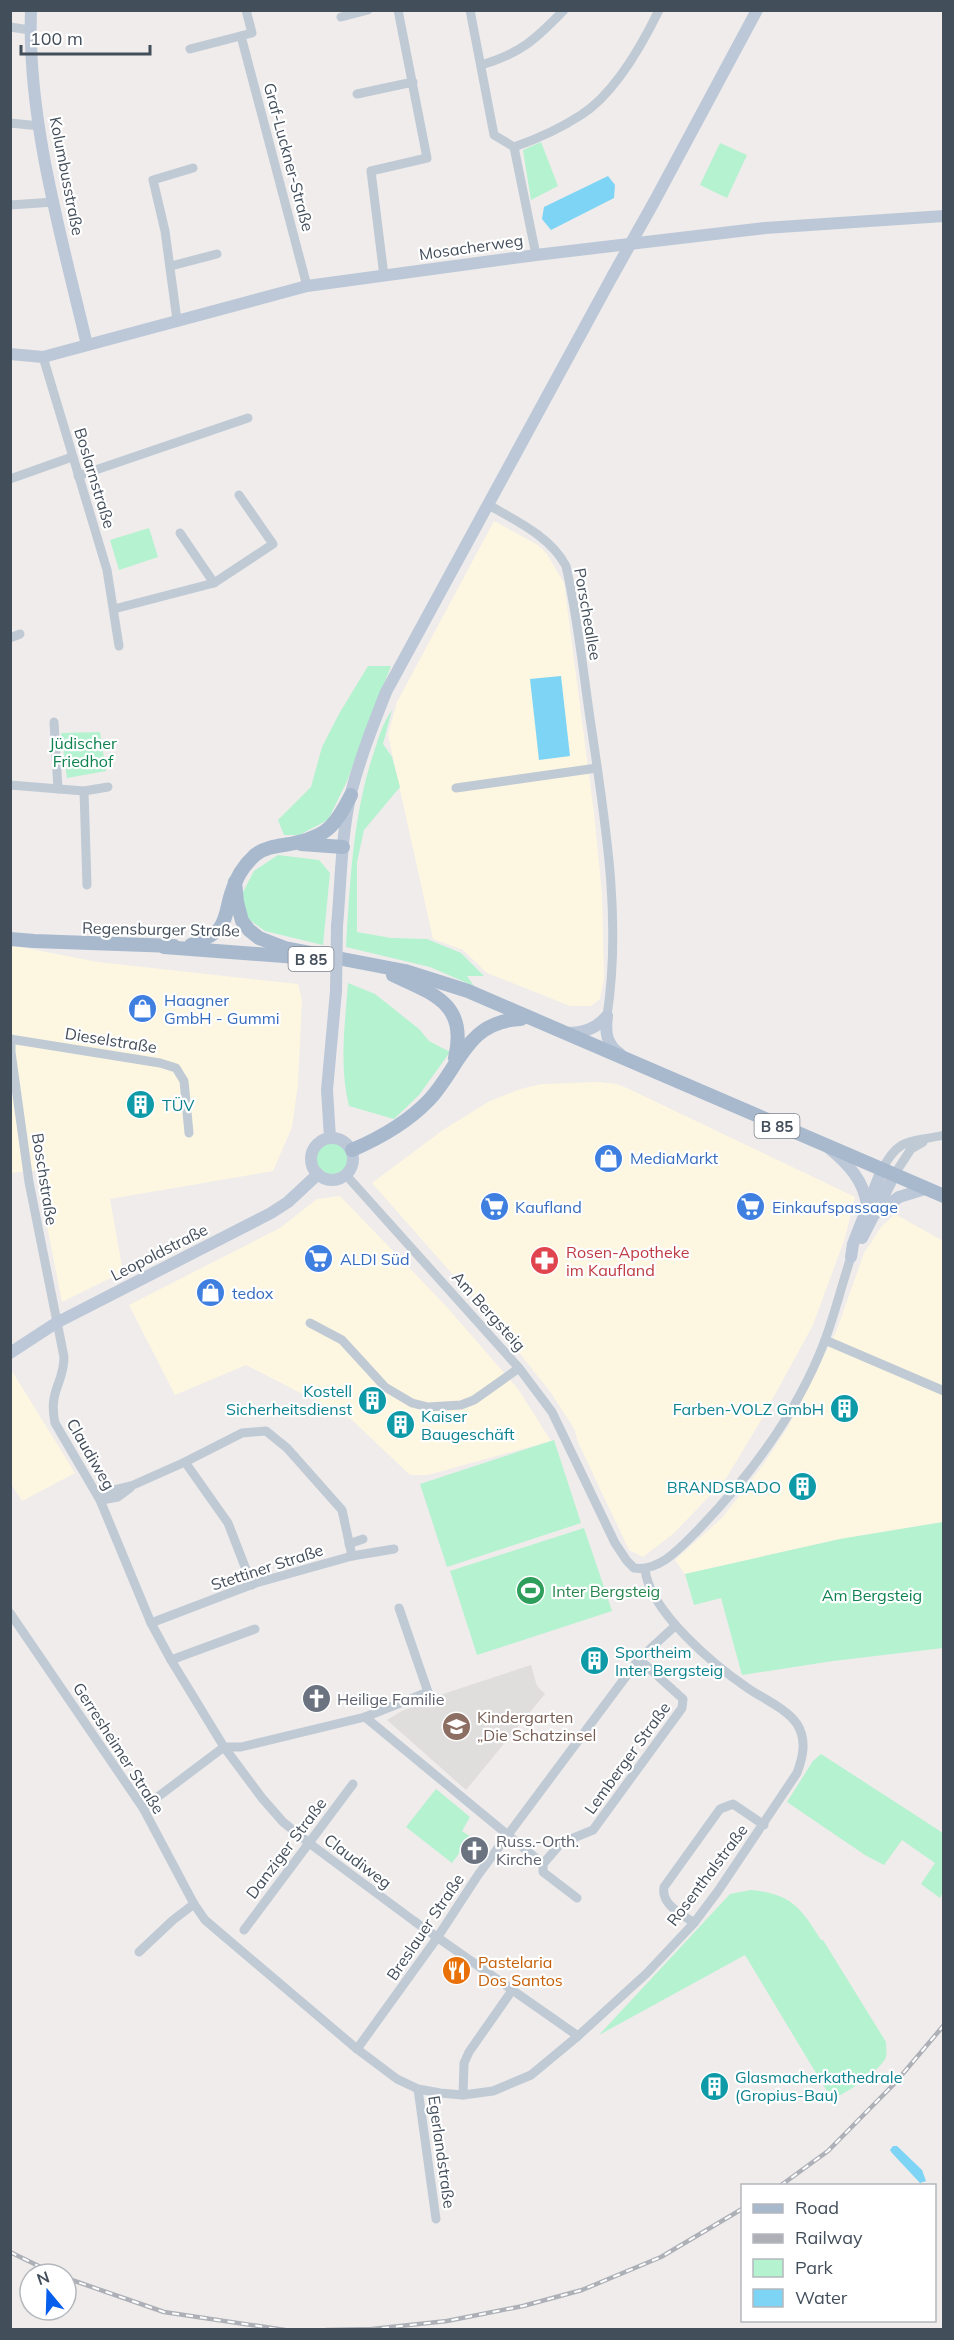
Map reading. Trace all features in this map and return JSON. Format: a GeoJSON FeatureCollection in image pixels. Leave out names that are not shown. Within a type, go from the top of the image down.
{"type":"FeatureCollection","features":[{"type":"Feature","properties":{"kind":"main road"},"geometry":{"type":"LineString","coordinates":[[190,945],[211,935],[219,928],[225,918],[235,882],[256,854],[321,834],[331,828],[351,795]]}},
{"type":"Feature","properties":{"kind":"main road"},"geometry":{"type":"LineString","coordinates":[[291,844],[343,847]]}},
{"type":"Feature","properties":{"kind":"main road"},"geometry":{"type":"LineString","coordinates":[[235,882],[239,912],[249,930],[271,944],[310,953]]}},
{"type":"Feature","properties":{"kind":"main road","name":"Regensburger Straße"},"geometry":{"type":"LineString","coordinates":[[10,939],[164,947],[190,945],[310,953]]}},
{"type":"Feature","properties":{"kind":"main road","name":"B 85"},"geometry":{"type":"LineString","coordinates":[[164,947],[294,957],[350,965],[391,974],[465,996],[560,1032],[944,1196]]}},
{"type":"Feature","properties":{"kind":"main road","name":"B 85"},"geometry":{"type":"LineString","coordinates":[[310,953],[405,971],[468,991],[542,1022],[560,1032]]}},
{"type":"Feature","properties":{"kind":"main road"},"geometry":{"type":"LineString","coordinates":[[391,974],[429,992],[446,1004],[456,1020],[459,1034],[454,1066]]}},
{"type":"Feature","properties":{"kind":"main road"},"geometry":{"type":"LineString","coordinates":[[352,1150],[384,1136],[412,1115],[442,1084],[464,1048],[480,1032],[504,1021],[521,1019]]}},
{"type":"Feature","properties":{"kind":"street","name":"Kolumbusstraße"},"geometry":{"type":"LineString","coordinates":[[31,10],[30,30],[40,126],[54,202],[87,345]]}},
{"type":"Feature","properties":{"kind":"street"},"geometry":{"type":"LineString","coordinates":[[190,49],[252,33],[246,10]]}},
{"type":"Feature","properties":{"kind":"street"},"geometry":{"type":"LineString","coordinates":[[341,17],[368,10]]}},
{"type":"Feature","properties":{"kind":"street"},"geometry":{"type":"LineString","coordinates":[[384,276],[371,171],[427,158],[398,10]]}},
{"type":"Feature","properties":{"kind":"street"},"geometry":{"type":"LineString","coordinates":[[470,10],[495,135],[514,147],[536,255]]}},
{"type":"Feature","properties":{"kind":"street"},"geometry":{"type":"LineString","coordinates":[[481,65],[505,59],[534,41],[564,10]]}},
{"type":"Feature","properties":{"kind":"street"},"geometry":{"type":"LineString","coordinates":[[514,147],[536,139],[583,114],[618,80],[650,29],[659,10]]}},
{"type":"Feature","properties":{"kind":"street"},"geometry":{"type":"LineString","coordinates":[[330,1138],[327,1090],[336,990],[337,926],[343,847],[351,795],[368,738],[386,692],[757,10]]}},
{"type":"Feature","properties":{"kind":"street"},"geometry":{"type":"LineString","coordinates":[[10,27],[30,30]]}},
{"type":"Feature","properties":{"kind":"street","name":"Graf-Luckner-Straße"},"geometry":{"type":"LineString","coordinates":[[241,36],[307,286]]}},
{"type":"Feature","properties":{"kind":"street"},"geometry":{"type":"LineString","coordinates":[[357,94],[413,82]]}},
{"type":"Feature","properties":{"kind":"street"},"geometry":{"type":"LineString","coordinates":[[10,123],[40,126]]}},
{"type":"Feature","properties":{"kind":"street"},"geometry":{"type":"LineString","coordinates":[[177,320],[171,266],[153,180],[193,168]]}},
{"type":"Feature","properties":{"kind":"street"},"geometry":{"type":"LineString","coordinates":[[10,205],[54,202]]}},
{"type":"Feature","properties":{"kind":"street","name":"Mosacherweg"},"geometry":{"type":"LineString","coordinates":[[10,354],[43,357],[307,286],[536,255],[765,228],[944,216]]}},
{"type":"Feature","properties":{"kind":"street"},"geometry":{"type":"LineString","coordinates":[[171,266],[217,254]]}},
{"type":"Feature","properties":{"kind":"street","name":"Boslarnstraße"},"geometry":{"type":"LineString","coordinates":[[43,357],[107,570],[119,646]]}},
{"type":"Feature","properties":{"kind":"street"},"geometry":{"type":"LineString","coordinates":[[78,476],[248,418]]}},
{"type":"Feature","properties":{"kind":"street"},"geometry":{"type":"LineString","coordinates":[[10,478],[72,457]]}},
{"type":"Feature","properties":{"kind":"street"},"geometry":{"type":"LineString","coordinates":[[114,609],[214,583],[273,544],[239,495]]}},
{"type":"Feature","properties":{"kind":"street","name":"Porscheallee"},"geometry":{"type":"LineString","coordinates":[[487,504],[547,541],[558,551],[566,566],[606,832],[613,968],[607,1016]]}},
{"type":"Feature","properties":{"kind":"street"},"geometry":{"type":"LineString","coordinates":[[180,533],[214,583]]}},
{"type":"Feature","properties":{"kind":"street"},"geometry":{"type":"LineString","coordinates":[[10,638],[20,634]]}},
{"type":"Feature","properties":{"kind":"street"},"geometry":{"type":"LineString","coordinates":[[54,722],[58,789]]}},
{"type":"Feature","properties":{"kind":"street"},"geometry":{"type":"LineString","coordinates":[[456,788],[597,768]]}},
{"type":"Feature","properties":{"kind":"street"},"geometry":{"type":"LineString","coordinates":[[10,785],[84,791],[108,787]]}},
{"type":"Feature","properties":{"kind":"street"},"geometry":{"type":"LineString","coordinates":[[84,791],[87,885]]}},
{"type":"Feature","properties":{"kind":"street"},"geometry":{"type":"LineString","coordinates":[[560,1032],[585,1031],[601,1023],[607,1016]]}},
{"type":"Feature","properties":{"kind":"street"},"geometry":{"type":"LineString","coordinates":[[607,1016],[606,1027],[609,1043],[613,1049],[633,1063]]}},
{"type":"Feature","properties":{"kind":"street","name":"Dieselstraße"},"geometry":{"type":"LineString","coordinates":[[11,1039],[159,1063],[176,1068],[184,1082],[189,1133]]}},
{"type":"Feature","properties":{"kind":"street","name":"Boschstraße"},"geometry":{"type":"LineString","coordinates":[[11,1039],[29,1182],[50,1293],[56,1313],[56,1323]]}},
{"type":"Feature","properties":{"kind":"street"},"geometry":{"type":"LineString","coordinates":[[850,1257],[873,1217],[888,1173],[892,1153],[899,1146],[944,1135]]}},
{"type":"Feature","properties":{"kind":"street"},"geometry":{"type":"LineString","coordinates":[[330,1138],[345,1142],[352,1150],[353,1160],[346,1175],[328,1179],[318,1174],[312,1167],[312,1153],[319,1142],[330,1138]]}},
{"type":"Feature","properties":{"kind":"street"},"geometry":{"type":"LineString","coordinates":[[829,1148],[855,1173],[865,1193],[867,1204]]}},
{"type":"Feature","properties":{"kind":"street"},"geometry":{"type":"LineString","coordinates":[[645,1569],[658,1564],[691,1537],[728,1498],[783,1425],[825,1340],[867,1204],[888,1173]]}},
{"type":"Feature","properties":{"kind":"street","name":"Leopoldstraße"},"geometry":{"type":"LineString","coordinates":[[10,1353],[56,1323],[271,1213],[288,1202],[318,1174]]}},
{"type":"Feature","properties":{"kind":"street","name":"Am Bergsteig"},"geometry":{"type":"LineString","coordinates":[[346,1175],[519,1368],[552,1412],[615,1543],[634,1568],[645,1569]]}},
{"type":"Feature","properties":{"kind":"street"},"geometry":{"type":"LineString","coordinates":[[873,1217],[899,1197],[925,1189]]}},
{"type":"Feature","properties":{"kind":"street","name":"Claudiweg"},"geometry":{"type":"LineString","coordinates":[[56,1323],[64,1366],[52,1398],[55,1423],[100,1500],[152,1623],[171,1660],[224,1747],[283,1822],[437,1938],[578,2036]]}},
{"type":"Feature","properties":{"kind":"street"},"geometry":{"type":"LineString","coordinates":[[310,1323],[342,1340],[385,1387],[406,1400],[428,1407],[461,1405],[474,1400],[519,1368]]}},
{"type":"Feature","properties":{"kind":"street"},"geometry":{"type":"LineString","coordinates":[[825,1340],[944,1391]]}},
{"type":"Feature","properties":{"kind":"street"},"geometry":{"type":"LineString","coordinates":[[100,1500],[118,1497],[131,1486],[242,1433],[266,1431],[287,1448],[342,1510],[352,1556]]}},
{"type":"Feature","properties":{"kind":"street"},"geometry":{"type":"LineString","coordinates":[[185,1462],[228,1523],[252,1585]]}},
{"type":"Feature","properties":{"kind":"street"},"geometry":{"type":"LineString","coordinates":[[349,1544],[363,1539]]}},
{"type":"Feature","properties":{"kind":"street","name":"Stettiner Straße"},"geometry":{"type":"LineString","coordinates":[[152,1623],[252,1585],[352,1556],[394,1549]]}},
{"type":"Feature","properties":{"kind":"street","name":"Rosenthalstraße"},"geometry":{"type":"LineString","coordinates":[[397,2079],[418,2089],[463,2095],[494,2091],[531,2075],[647,1973],[693,1923],[731,1874],[797,1773],[804,1756],[802,1735],[797,1724],[784,1712],[746,1687],[675,1626],[649,1590],[645,1569]]}},
{"type":"Feature","properties":{"kind":"street"},"geometry":{"type":"LineString","coordinates":[[143,1808],[224,1747],[241,1747],[365,1717],[428,1692],[399,1608]]}},
{"type":"Feature","properties":{"kind":"street","name":"Gerresheimer Straße"},"geometry":{"type":"LineString","coordinates":[[10,1613],[143,1808],[194,1904],[206,1920],[357,2049],[397,2079]]}},
{"type":"Feature","properties":{"kind":"street","name":"Breslauer Straße"},"geometry":{"type":"LineString","coordinates":[[357,2049],[507,1836],[639,1659],[675,1626]]}},
{"type":"Feature","properties":{"kind":"street"},"geometry":{"type":"LineString","coordinates":[[171,1660],[255,1629]]}},
{"type":"Feature","properties":{"kind":"street","name":"Lemberger Straße"},"geometry":{"type":"LineString","coordinates":[[543,1864],[561,1843],[593,1830],[682,1708],[682,1699],[639,1659]]}},
{"type":"Feature","properties":{"kind":"street"},"geometry":{"type":"LineString","coordinates":[[365,1717],[543,1864],[543,1872],[577,1898]]}},
{"type":"Feature","properties":{"kind":"street","name":"Danziger Straße"},"geometry":{"type":"LineString","coordinates":[[243,1930],[353,1784]]}},
{"type":"Feature","properties":{"kind":"street"},"geometry":{"type":"LineString","coordinates":[[693,1923],[665,1901],[664,1887],[720,1809],[733,1804],[764,1825]]}},
{"type":"Feature","properties":{"kind":"street"},"geometry":{"type":"LineString","coordinates":[[139,1952],[194,1904]]}},
{"type":"Feature","properties":{"kind":"street"},"geometry":{"type":"LineString","coordinates":[[463,2095],[464,2063],[513,1989]]}},
{"type":"Feature","properties":{"kind":"street","name":"Egerlandstraße"},"geometry":{"type":"LineString","coordinates":[[418,2089],[436,2220]]}},
{"type":"Feature","properties":{"kind":"shaded area"},"geometry":{"type":"Polygon","coordinates":[[[494,521],[538,545],[547,554],[564,583],[594,813],[602,894],[604,979],[600,999],[591,1006],[570,1006],[487,973],[463,950],[433,939],[388,735],[397,702],[494,521]]]}},
{"type":"Feature","properties":{"kind":"shaded area"},"geometry":{"type":"Polygon","coordinates":[[[10,945],[98,962],[298,984],[302,1000],[298,1084],[292,1127],[273,1171],[110,1199],[123,1272],[62,1302],[36,1170],[11,1173],[10,945]]]}},
{"type":"Feature","properties":{"kind":"shaded area"},"geometry":{"type":"Polygon","coordinates":[[[600,1082],[617,1084],[629,1089],[855,1197],[845,1238],[813,1325],[760,1422],[725,1480],[673,1534],[643,1557],[629,1550],[577,1440],[575,1430],[551,1393],[499,1327],[372,1183],[443,1130],[488,1102],[520,1089],[542,1084],[600,1082]]]}},
{"type":"Feature","properties":{"kind":"shaded area"},"geometry":{"type":"Polygon","coordinates":[[[340,1196],[445,1305],[518,1389],[551,1441],[428,1475],[410,1475],[351,1419],[246,1365],[175,1395],[129,1305],[280,1228],[317,1199],[340,1196]]]}},
{"type":"Feature","properties":{"kind":"shaded area"},"geometry":{"type":"Polygon","coordinates":[[[895,1214],[943,1241],[943,1522],[840,1539],[685,1574],[675,1560],[722,1518],[763,1465],[788,1427],[836,1332],[864,1253],[881,1227],[895,1214]]]}},
{"type":"Feature","properties":{"kind":"shaded area"},"geometry":{"type":"Polygon","coordinates":[[[12,1371],[75,1473],[22,1501],[11,1484],[12,1371]]]}},
{"type":"Feature","properties":{"kind":"shaded area","name":"Kindergarten „Die Schatzinsel"},"geometry":{"type":"Polygon","coordinates":[[[531,1665],[537,1686],[545,1694],[466,1790],[387,1720],[440,1695],[531,1665]]]}},
{"type":"Feature","properties":{"kind":"green space"},"geometry":{"type":"Polygon","coordinates":[[[541,142],[558,186],[531,200],[523,150],[541,142]]]}},
{"type":"Feature","properties":{"kind":"green space"},"geometry":{"type":"Polygon","coordinates":[[[720,143],[747,155],[727,198],[700,185],[720,143]]]}},
{"type":"Feature","properties":{"kind":"green space"},"geometry":{"type":"Polygon","coordinates":[[[149,528],[158,557],[119,570],[110,540],[149,528]]]}},
{"type":"Feature","properties":{"kind":"green space"},"geometry":{"type":"Polygon","coordinates":[[[368,666],[391,666],[347,781],[328,820],[299,835],[284,835],[278,820],[311,787],[322,747],[368,666]]]}},
{"type":"Feature","properties":{"kind":"green space"},"geometry":{"type":"Polygon","coordinates":[[[392,710],[383,744],[392,757],[400,787],[364,830],[357,862],[357,932],[391,938],[427,939],[461,953],[484,976],[467,976],[474,986],[430,967],[346,947],[349,897],[361,799],[378,741],[392,710]]]}},
{"type":"Feature","properties":{"kind":"green space","name":"Jüdischer Friedhof"},"geometry":{"type":"Polygon","coordinates":[[[100,732],[106,771],[67,778],[61,733],[100,732]]]}},
{"type":"Feature","properties":{"kind":"green space"},"geometry":{"type":"Polygon","coordinates":[[[278,855],[319,860],[330,873],[323,945],[265,931],[247,918],[242,894],[254,871],[278,855]]]}},
{"type":"Feature","properties":{"kind":"green space"},"geometry":{"type":"Polygon","coordinates":[[[348,983],[375,994],[419,1029],[429,1041],[450,1052],[419,1095],[394,1119],[349,1106],[343,1060],[348,983]]]}},
{"type":"Feature","properties":{"kind":"green space"},"geometry":{"type":"Polygon","coordinates":[[[332,1142],[343,1147],[348,1158],[343,1169],[332,1174],[321,1169],[316,1158],[321,1147],[332,1142]]]}},
{"type":"Feature","properties":{"kind":"green space"},"geometry":{"type":"Polygon","coordinates":[[[554,1440],[581,1523],[447,1567],[420,1484],[554,1440]]]}},
{"type":"Feature","properties":{"kind":"green space","name":"Am Bergsteig"},"geometry":{"type":"Polygon","coordinates":[[[943,1522],[943,1648],[742,1675],[721,1598],[694,1605],[685,1574],[840,1539],[943,1522]]]}},
{"type":"Feature","properties":{"kind":"green space","name":"Inter Bergsteig"},"geometry":{"type":"Polygon","coordinates":[[[584,1528],[612,1611],[477,1655],[450,1571],[584,1528]]]}},
{"type":"Feature","properties":{"kind":"green space"},"geometry":{"type":"Polygon","coordinates":[[[821,1754],[943,1833],[943,1892],[940,1898],[921,1884],[935,1863],[902,1840],[884,1865],[865,1855],[787,1802],[813,1761],[821,1754]]]}},
{"type":"Feature","properties":{"kind":"green space"},"geometry":{"type":"Polygon","coordinates":[[[436,1789],[470,1817],[462,1831],[471,1837],[452,1863],[406,1827],[436,1789]]]}},
{"type":"Feature","properties":{"kind":"green space"},"geometry":{"type":"Polygon","coordinates":[[[751,1890],[786,1899],[801,1911],[823,1940],[886,2042],[886,2057],[878,2068],[856,2086],[836,2097],[828,2093],[745,1955],[599,2035],[730,1894],[751,1890]]]}},
{"type":"Feature","properties":{"kind":"water"},"geometry":{"type":"Polygon","coordinates":[[[608,176],[615,185],[614,198],[551,230],[542,219],[544,207],[608,176]]]}},
{"type":"Feature","properties":{"kind":"water"},"geometry":{"type":"Polygon","coordinates":[[[561,676],[570,756],[539,760],[530,679],[561,676]]]}},
{"type":"Feature","properties":{"kind":"water"},"geometry":{"type":"Polygon","coordinates":[[[893,2146],[897,2146],[922,2170],[926,2181],[920,2183],[892,2153],[890,2150],[893,2146]]]}},
{"type":"Feature","properties":{"kind":"railway"},"geometry":{"type":"LineString","coordinates":[[783,2184],[828,2151],[895,2083],[944,2025]]}},
{"type":"Feature","properties":{"kind":"railway"},"geometry":{"type":"LineString","coordinates":[[326,2330],[372,2329],[447,2321],[523,2306],[582,2290],[661,2257],[741,2210]]}},
{"type":"Feature","properties":{"kind":"railway"},"geometry":{"type":"LineString","coordinates":[[10,2252],[30,2262]]}},
{"type":"Feature","properties":{"kind":"railway"},"geometry":{"type":"LineString","coordinates":[[78,2282],[164,2312],[285,2330]]}},
{"type":"Feature","properties":{"kind":"place","name":"Haagner GmbH - Gummi"},"geometry":{"type":"Point","coordinates":[143,1009]}},
{"type":"Feature","properties":{"kind":"place","name":"TÜV"},"geometry":{"type":"Point","coordinates":[141,1105]}},
{"type":"Feature","properties":{"kind":"place","name":"MediaMarkt"},"geometry":{"type":"Point","coordinates":[609,1158]}},
{"type":"Feature","properties":{"kind":"place","name":"Kaufland"},"geometry":{"type":"Point","coordinates":[494,1207]}},
{"type":"Feature","properties":{"kind":"place","name":"Einkaufspassage"},"geometry":{"type":"Point","coordinates":[751,1207]}},
{"type":"Feature","properties":{"kind":"place","name":"ALDI Süd"},"geometry":{"type":"Point","coordinates":[319,1259]}},
{"type":"Feature","properties":{"kind":"place","name":"Rosen-Apotheke im Kaufland"},"geometry":{"type":"Point","coordinates":[545,1261]}},
{"type":"Feature","properties":{"kind":"place","name":"tedox"},"geometry":{"type":"Point","coordinates":[211,1293]}},
{"type":"Feature","properties":{"kind":"place","name":"Kostell Sicherheitsdienst"},"geometry":{"type":"Point","coordinates":[373,1400]}},
{"type":"Feature","properties":{"kind":"place","name":"Farben-VOLZ GmbH"},"geometry":{"type":"Point","coordinates":[845,1409]}},
{"type":"Feature","properties":{"kind":"place","name":"Kaiser Baugeschäft"},"geometry":{"type":"Point","coordinates":[400,1425]}},
{"type":"Feature","properties":{"kind":"place","name":"BRANDSBADO"},"geometry":{"type":"Point","coordinates":[802,1487]}},
{"type":"Feature","properties":{"kind":"place","name":"Inter Bergsteig"},"geometry":{"type":"Point","coordinates":[531,1591]}},
{"type":"Feature","properties":{"kind":"place","name":"Sportheim Inter Bergsteig"},"geometry":{"type":"Point","coordinates":[594,1661]}},
{"type":"Feature","properties":{"kind":"place","name":"Heilige Familie"},"geometry":{"type":"Point","coordinates":[316,1699]}},
{"type":"Feature","properties":{"kind":"place","name":"Kindergarten „Die Schatzinsel"},"geometry":{"type":"Point","coordinates":[456,1726]}},
{"type":"Feature","properties":{"kind":"place","name":"Russ.-Orth. Kirche"},"geometry":{"type":"Point","coordinates":[475,1850]}},
{"type":"Feature","properties":{"kind":"place","name":"Pastelaria Dos Santos"},"geometry":{"type":"Point","coordinates":[457,1971]}},
{"type":"Feature","properties":{"kind":"place","name":"Glasmacherkathedrale (Gropius-Bau)"},"geometry":{"type":"Point","coordinates":[714,2086]}}]}
